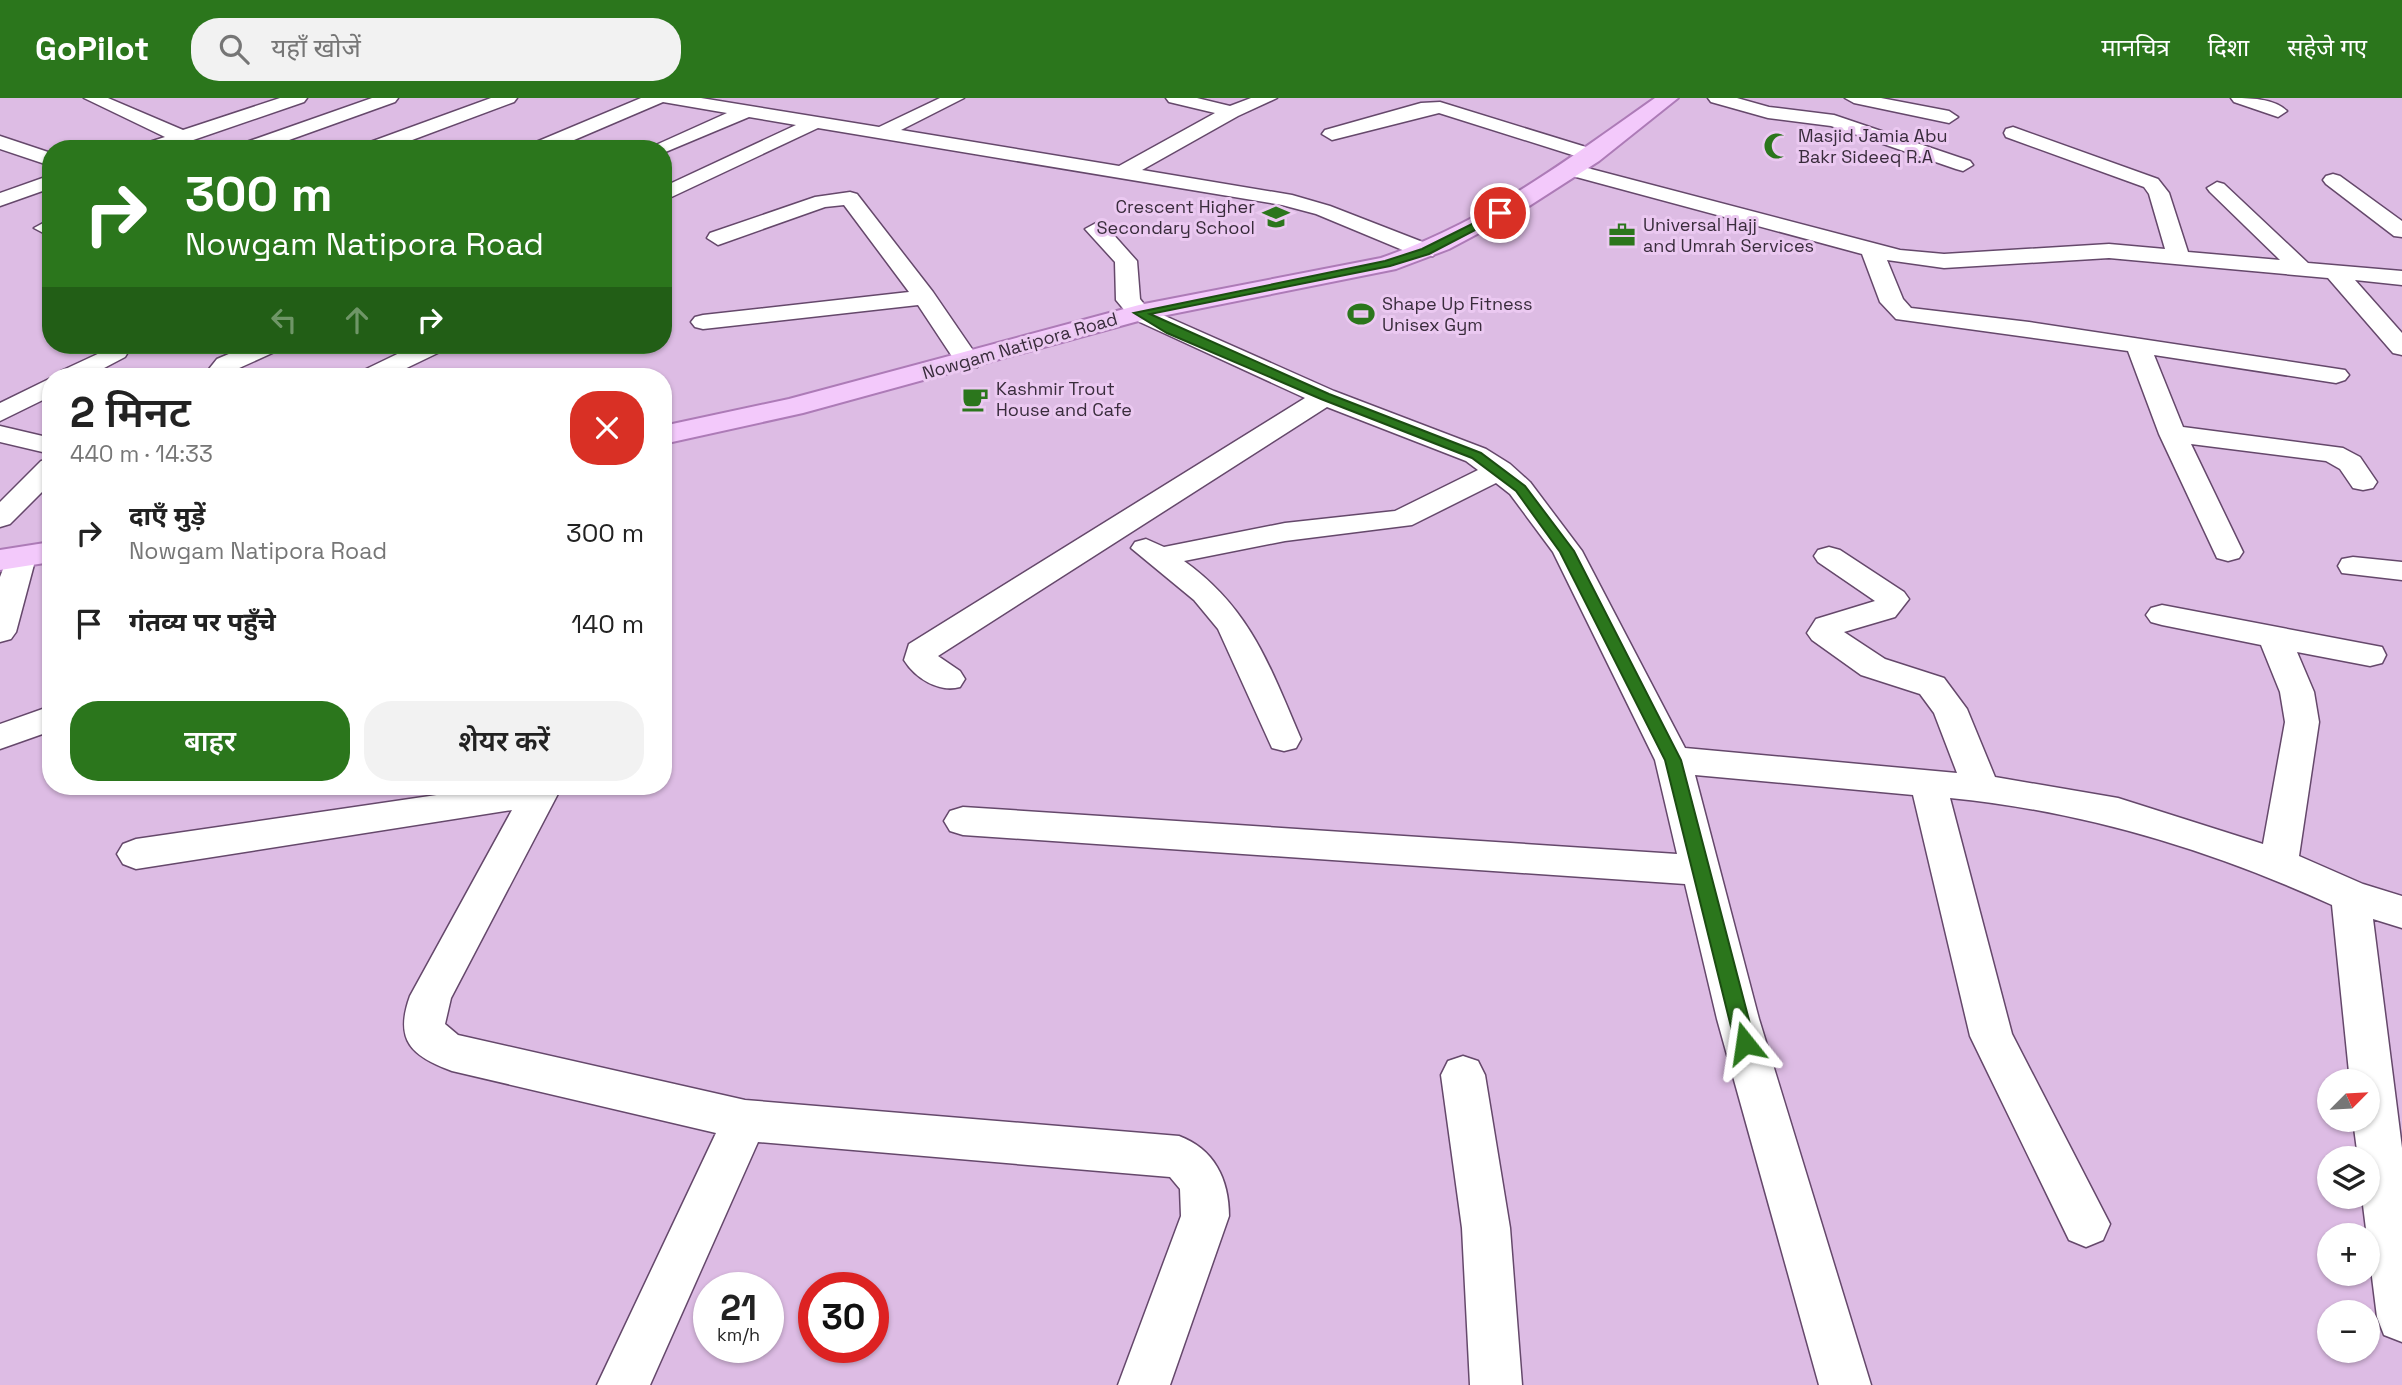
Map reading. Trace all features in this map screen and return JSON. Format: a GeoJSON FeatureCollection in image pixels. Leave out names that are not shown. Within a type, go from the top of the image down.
{"type":"FeatureCollection","features":[{"type":"Feature","properties":{"kind":"main road","name":"Nowgam Natipora Road"},"geometry":{"type":"LineString","coordinates":[[672,433],[793,407],[968,362],[1139,313],[1387,264],[1425,251],[1500,213],[1582,162],[1660,100]]}},
{"type":"Feature","properties":{"kind":"street"},"geometry":{"type":"LineString","coordinates":[[93,98],[182,137]]}},
{"type":"Feature","properties":{"kind":"street"},"geometry":{"type":"LineString","coordinates":[[173,140],[298,98]]}},
{"type":"Feature","properties":{"kind":"street"},"geometry":{"type":"LineString","coordinates":[[270,140],[389,98]]}},
{"type":"Feature","properties":{"kind":"street"},"geometry":{"type":"LineString","coordinates":[[394,140],[508,98]]}},
{"type":"Feature","properties":{"kind":"street"},"geometry":{"type":"LineString","coordinates":[[557,140],[657,98]]}},
{"type":"Feature","properties":{"kind":"street"},"geometry":{"type":"LineString","coordinates":[[668,98],[1285,198],[1323,210],[1425,251]]}},
{"type":"Feature","properties":{"kind":"street"},"geometry":{"type":"LineString","coordinates":[[879,134],[955,98]]}},
{"type":"Feature","properties":{"kind":"street"},"geometry":{"type":"LineString","coordinates":[[1175,98],[1231,112]]}},
{"type":"Feature","properties":{"kind":"street"},"geometry":{"type":"LineString","coordinates":[[1123,172],[1231,112],[1268,98]]}},
{"type":"Feature","properties":{"kind":"street"},"geometry":{"type":"LineString","coordinates":[[1717,98],[1769,113],[1806,115],[1834,121],[1963,164]]}},
{"type":"Feature","properties":{"kind":"street"},"geometry":{"type":"LineString","coordinates":[[1806,115],[1847,98]]}},
{"type":"Feature","properties":{"kind":"street"},"geometry":{"type":"LineString","coordinates":[[1854,98],[1949,117]]}},
{"type":"Feature","properties":{"kind":"street"},"geometry":{"type":"LineString","coordinates":[[2240,98],[2278,111]]}},
{"type":"Feature","properties":{"kind":"street"},"geometry":{"type":"LineString","coordinates":[[1332,134],[1421,108],[1440,107],[1582,162],[1872,252],[1944,261],[2078,251],[2402,278]]}},
{"type":"Feature","properties":{"kind":"street"},"geometry":{"type":"LineString","coordinates":[[672,143],[745,111]]}},
{"type":"Feature","properties":{"kind":"street"},"geometry":{"type":"LineString","coordinates":[[672,191],[814,123]]}},
{"type":"Feature","properties":{"kind":"street"},"geometry":{"type":"LineString","coordinates":[[2013,134],[2151,183],[2159,193],[2179,259]]}},
{"type":"Feature","properties":{"kind":"street"},"geometry":{"type":"LineString","coordinates":[[0,142],[42,157]]}},
{"type":"Feature","properties":{"kind":"street"},"geometry":{"type":"LineString","coordinates":[[2333,180],[2402,231]]}},
{"type":"Feature","properties":{"kind":"street"},"geometry":{"type":"LineString","coordinates":[[0,200],[42,184]]}},
{"type":"Feature","properties":{"kind":"street"},"geometry":{"type":"LineString","coordinates":[[2217,188],[2303,270]]}},
{"type":"Feature","properties":{"kind":"street"},"geometry":{"type":"LineString","coordinates":[[718,238],[822,201],[850,198],[925,297],[968,362]]}},
{"type":"Feature","properties":{"kind":"street"},"geometry":{"type":"LineString","coordinates":[[1096,229],[1126,261],[1128,300],[1139,313],[1171,330],[1325,397],[1451,444],[1500,470],[1520,488],[1567,551],[1673,760],[1774,1149],[1845,1385]]}},
{"type":"Feature","properties":{"kind":"street"},"geometry":{"type":"LineString","coordinates":[[1872,252],[1892,302],[1904,314],[2336,374]]}},
{"type":"Feature","properties":{"kind":"street"},"geometry":{"type":"LineString","coordinates":[[2337,274],[2402,348]]}},
{"type":"Feature","properties":{"kind":"street"},"geometry":{"type":"LineString","coordinates":[[702,322],[925,297]]}},
{"type":"Feature","properties":{"kind":"street"},"geometry":{"type":"LineString","coordinates":[[2138,345],[2172,434],[2228,552]]}},
{"type":"Feature","properties":{"kind":"street"},"geometry":{"type":"LineString","coordinates":[[85,368],[112,354]]}},
{"type":"Feature","properties":{"kind":"street"},"geometry":{"type":"LineString","coordinates":[[223,368],[249,354]]}},
{"type":"Feature","properties":{"kind":"street"},"geometry":{"type":"LineString","coordinates":[[388,368],[416,354]]}},
{"type":"Feature","properties":{"kind":"street"},"geometry":{"type":"LineString","coordinates":[[0,414],[42,391]]}},
{"type":"Feature","properties":{"kind":"street"},"geometry":{"type":"LineString","coordinates":[[948,679],[920,660],[921,652],[1325,397]]}},
{"type":"Feature","properties":{"kind":"street"},"geometry":{"type":"LineString","coordinates":[[0,434],[42,444]]}},
{"type":"Feature","properties":{"kind":"street"},"geometry":{"type":"LineString","coordinates":[[2172,434],[2333,454],[2350,463],[2363,482]]}},
{"type":"Feature","properties":{"kind":"street"},"geometry":{"type":"LineString","coordinates":[[1160,558],[1285,532],[1402,519],[1500,470]]}},
{"type":"Feature","properties":{"kind":"street"},"geometry":{"type":"LineString","coordinates":[[0,518],[42,476]]}},
{"type":"Feature","properties":{"kind":"street"},"geometry":{"type":"LineString","coordinates":[[1118,527],[1196,585],[1222,611],[1240,637],[1284,739]]}},
{"type":"Feature","properties":{"kind":"street"},"geometry":{"type":"LineString","coordinates":[[1829,556],[1893,599],[1884,610],[1827,626],[1822,630],[1823,633],[1873,667],[1932,686],[1950,709],[1981,788]]}},
{"type":"Feature","properties":{"kind":"street"},"geometry":{"type":"LineString","coordinates":[[0,632],[24,557]]}},
{"type":"Feature","properties":{"kind":"street"},"geometry":{"type":"LineString","coordinates":[[2353,566],[2402,571]]}},
{"type":"Feature","properties":{"kind":"street"},"geometry":{"type":"LineString","coordinates":[[2162,615],[2370,655]]}},
{"type":"Feature","properties":{"kind":"street"},"geometry":{"type":"LineString","coordinates":[[2275,638],[2297,692],[2302,722],[2278,863]]}},
{"type":"Feature","properties":{"kind":"street"},"geometry":{"type":"LineString","coordinates":[[0,737],[42,721]]}},
{"type":"Feature","properties":{"kind":"street"},"geometry":{"type":"LineString","coordinates":[[1673,760],[1981,788],[2118,812],[2278,863],[2351,896],[2402,912]]}},
{"type":"Feature","properties":{"kind":"street"},"geometry":{"type":"LineString","coordinates":[[1928,784],[1991,1036],[2086,1224]]}},
{"type":"Feature","properties":{"kind":"street"},"geometry":{"type":"LineString","coordinates":[[136,854],[504,795]]}},
{"type":"Feature","properties":{"kind":"street"},"geometry":{"type":"LineString","coordinates":[[538,795],[431,996],[422,1019],[422,1030],[433,1044],[452,1052],[745,1120],[1179,1157],[1202,1178],[1206,1195],[1205,1216],[1144,1385]]}},
{"type":"Feature","properties":{"kind":"street"},"geometry":{"type":"LineString","coordinates":[[963,821],[1702,870]]}},
{"type":"Feature","properties":{"kind":"street"},"geometry":{"type":"LineString","coordinates":[[2351,896],[2378,1139],[2402,1317]]}},
{"type":"Feature","properties":{"kind":"street"},"geometry":{"type":"LineString","coordinates":[[1463,1075],[1486,1228],[1496,1385]]}},
{"type":"Feature","properties":{"kind":"street"},"geometry":{"type":"LineString","coordinates":[[623,1385],[745,1120]]}},
{"type":"Feature","properties":{"kind":"place","name":"Masjid Jamia Abu Bakr Sideeq R.A"},"geometry":{"type":"Point","coordinates":[1777,146]}},
{"type":"Feature","properties":{"kind":"place","name":"Crescent Higher Secondary School"},"geometry":{"type":"Point","coordinates":[1276,217]}},
{"type":"Feature","properties":{"kind":"place","name":"Universal Hajj and Umrah Services"},"geometry":{"type":"Point","coordinates":[1622,235]}},
{"type":"Feature","properties":{"kind":"place","name":"Shape Up Fitness Unisex Gym"},"geometry":{"type":"Point","coordinates":[1361,314]}},
{"type":"Feature","properties":{"kind":"place","name":"Kashmir Trout House and Cafe"},"geometry":{"type":"Point","coordinates":[975,399]}},
{"type":"Feature","properties":{"kind":"route"},"geometry":{"type":"LineString","coordinates":[[1500,213],[1425,251],[1387,264],[1139,313],[1171,330],[1325,397],[1476,455],[1500,470],[1520,488],[1567,551],[1673,760],[1745,1043]]}}]}
